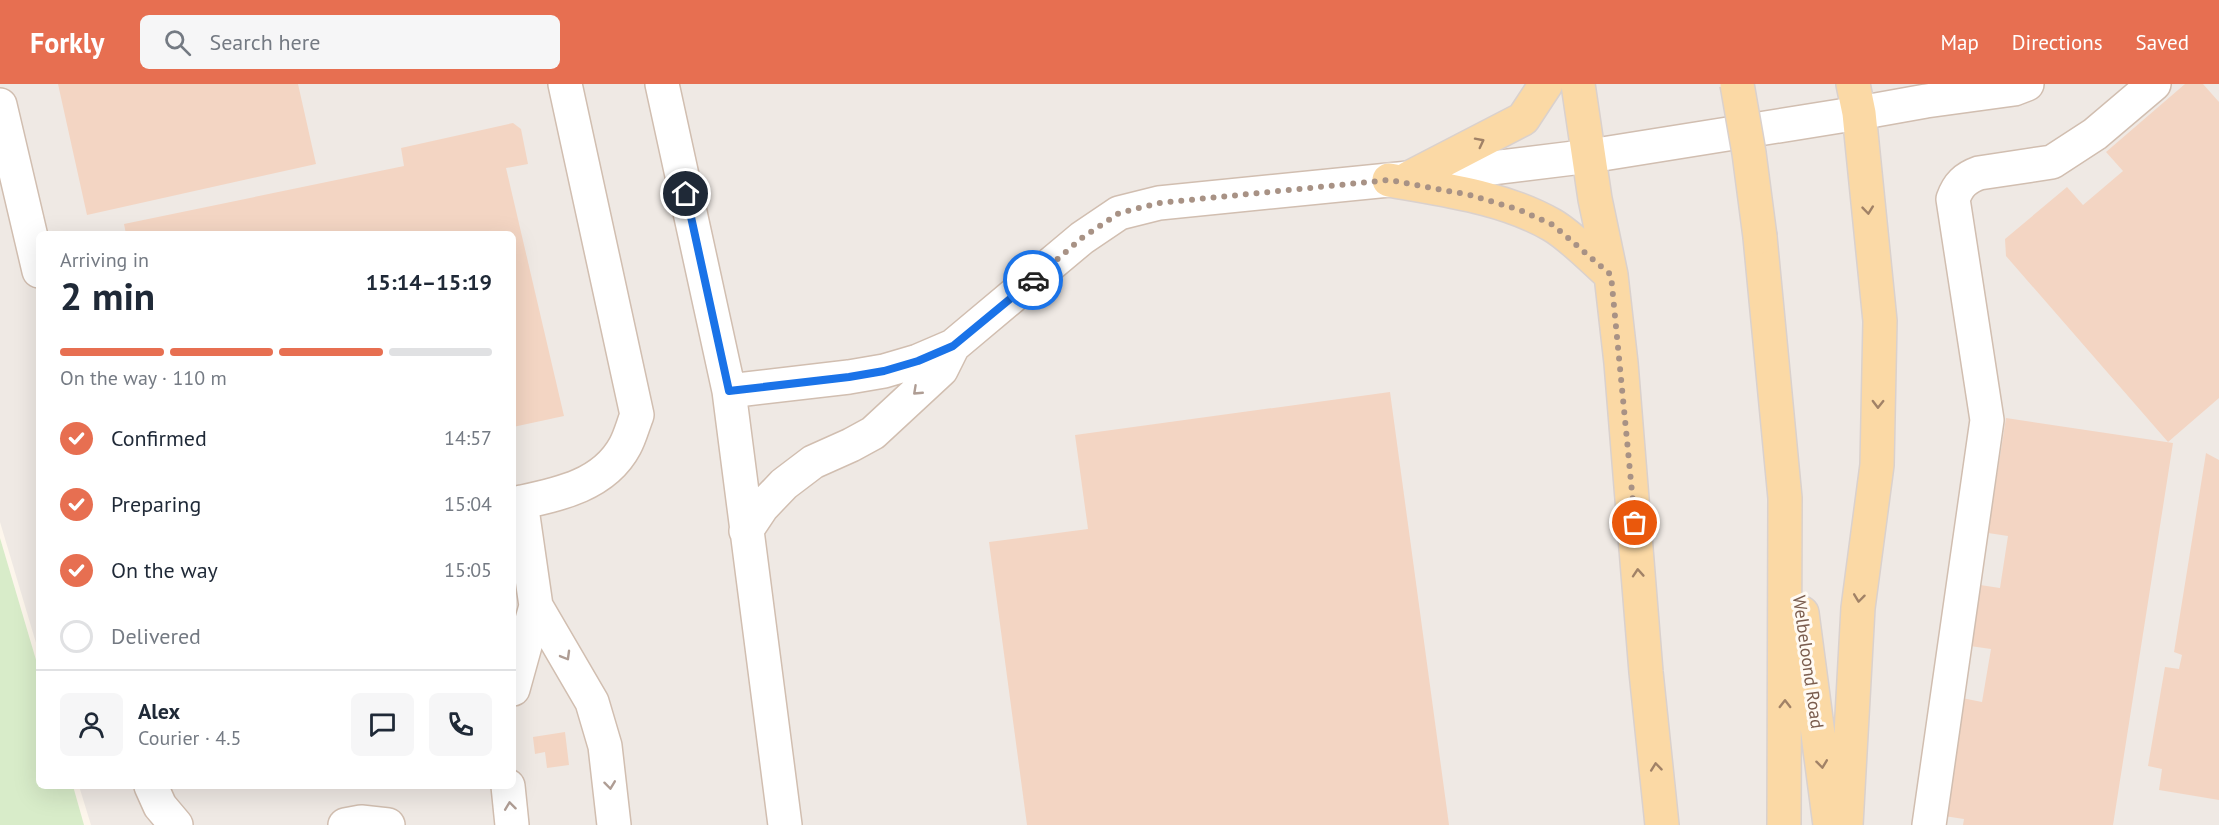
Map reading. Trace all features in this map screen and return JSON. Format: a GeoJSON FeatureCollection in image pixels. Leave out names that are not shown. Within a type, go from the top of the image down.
{"type":"FeatureCollection","features":[{"type":"Feature","properties":{"kind":"main road"},"geometry":{"type":"LineString","coordinates":[[1399,179],[1523,118],[1546,84]]}},
{"type":"Feature","properties":{"kind":"main road"},"geometry":{"type":"LineString","coordinates":[[1578,84],[1595,198],[1611,275],[1621,363],[1646,672],[1662,825]]}},
{"type":"Feature","properties":{"kind":"main road"},"geometry":{"type":"LineString","coordinates":[[1737,84],[1760,237],[1785,498],[1784,825]]}},
{"type":"Feature","properties":{"kind":"main road"},"geometry":{"type":"LineString","coordinates":[[1846,825],[1858,608],[1877,465],[1880,321],[1856,99]]}},
{"type":"Feature","properties":{"kind":"main road"},"geometry":{"type":"LineString","coordinates":[[1399,179],[1470,195],[1520,210],[1553,225],[1611,275]]}},
{"type":"Feature","properties":{"kind":"main road","name":"Welbeloond Road"},"geometry":{"type":"LineString","coordinates":[[1785,498],[1830,825]]}},
{"type":"Feature","properties":{"kind":"street"},"geometry":{"type":"LineString","coordinates":[[565,84],[637,415],[626,446],[611,465],[591,481],[560,494],[517,503],[536,606],[592,702],[605,746],[614,825]]}},
{"type":"Feature","properties":{"kind":"street"},"geometry":{"type":"LineString","coordinates":[[662,84],[729,391],[785,825]]}},
{"type":"Feature","properties":{"kind":"street"},"geometry":{"type":"LineString","coordinates":[[729,391],[884,371],[918,361],[953,346],[1082,238],[1119,213],[1159,203],[1399,179],[1590,156],[1856,99],[1926,100],[2014,89],[2027,84]]}},
{"type":"Feature","properties":{"kind":"street"},"geometry":{"type":"LineString","coordinates":[[1929,825],[1987,420],[1954,208],[1956,190],[1969,177],[1979,173],[2052,162],[2095,134],[2154,84]]}},
{"type":"Feature","properties":{"kind":"street"},"geometry":{"type":"LineString","coordinates":[[0,105],[36,259]]}},
{"type":"Feature","properties":{"kind":"street"},"geometry":{"type":"LineString","coordinates":[[746,531],[762,507],[784,484],[813,462],[873,433],[941,370],[953,346]]}},
{"type":"Feature","properties":{"kind":"street"},"geometry":{"type":"LineString","coordinates":[[516,678],[536,606]]}},
{"type":"Feature","properties":{"kind":"street"},"geometry":{"type":"LineString","coordinates":[[152,789],[160,806],[176,825]]}},
{"type":"Feature","properties":{"kind":"street"},"geometry":{"type":"LineString","coordinates":[[508,789],[513,825]]}},
{"type":"Feature","properties":{"kind":"street"},"geometry":{"type":"LineString","coordinates":[[345,825],[361,822],[388,825]]}},
{"type":"Feature","properties":{"kind":"shaded area"},"geometry":{"type":"Polygon","coordinates":[[[0,84],[2219,84],[2219,825],[91,825],[80,789],[516,789],[516,231],[36,231],[36,643],[0,522],[0,84]]]}},
{"type":"Feature","properties":{"kind":"green space"},"geometry":{"type":"Polygon","coordinates":[[[0,538],[36,660],[36,789],[74,789],[84,825],[0,825],[0,538]]]}},
{"type":"Feature","properties":{"kind":"building"},"geometry":{"type":"Polygon","coordinates":[[[58,84],[298,84],[316,164],[87,215],[58,84]]]}},
{"type":"Feature","properties":{"kind":"building"},"geometry":{"type":"Polygon","coordinates":[[[2185,84],[2203,84],[2219,102],[2219,398],[2168,442],[2006,256],[2005,239],[2067,187],[2083,205],[2123,171],[2106,152],[2185,84]]]}},
{"type":"Feature","properties":{"kind":"building"},"geometry":{"type":"Polygon","coordinates":[[[513,123],[521,129],[528,164],[506,168],[564,416],[516,426],[516,231],[125,231],[124,224],[404,166],[401,148],[513,123]]]}},
{"type":"Feature","properties":{"kind":"building"},"geometry":{"type":"Polygon","coordinates":[[[1390,392],[1449,825],[1027,825],[989,542],[1088,529],[1075,435],[1390,392]]]}},
{"type":"Feature","properties":{"kind":"building"},"geometry":{"type":"Polygon","coordinates":[[[2006,418],[2173,443],[2113,825],[1963,825],[1964,819],[1944,816],[1962,698],[1982,702],[1991,649],[1970,646],[1980,585],[2000,588],[2008,536],[1988,533],[2006,418]]]}},
{"type":"Feature","properties":{"kind":"building"},"geometry":{"type":"Polygon","coordinates":[[[2206,453],[2219,460],[2219,800],[2159,790],[2162,769],[2148,766],[2165,667],[2179,669],[2182,655],[2174,652],[2206,453]]]}},
{"type":"Feature","properties":{"kind":"building"},"geometry":{"type":"Polygon","coordinates":[[[565,732],[569,765],[547,768],[545,752],[535,754],[533,737],[565,732]]]}},
{"type":"Feature","properties":{"kind":"way so far"},"geometry":{"type":"LineString","coordinates":[[1033,280],[1082,238],[1119,213],[1159,203],[1389,180],[1470,195],[1520,210],[1553,225],[1611,275],[1635,523]]}},
{"type":"Feature","properties":{"kind":"route"},"geometry":{"type":"LineString","coordinates":[[686,194],[729,391],[849,377],[884,371],[918,361],[953,346],[1033,280]]}}]}
